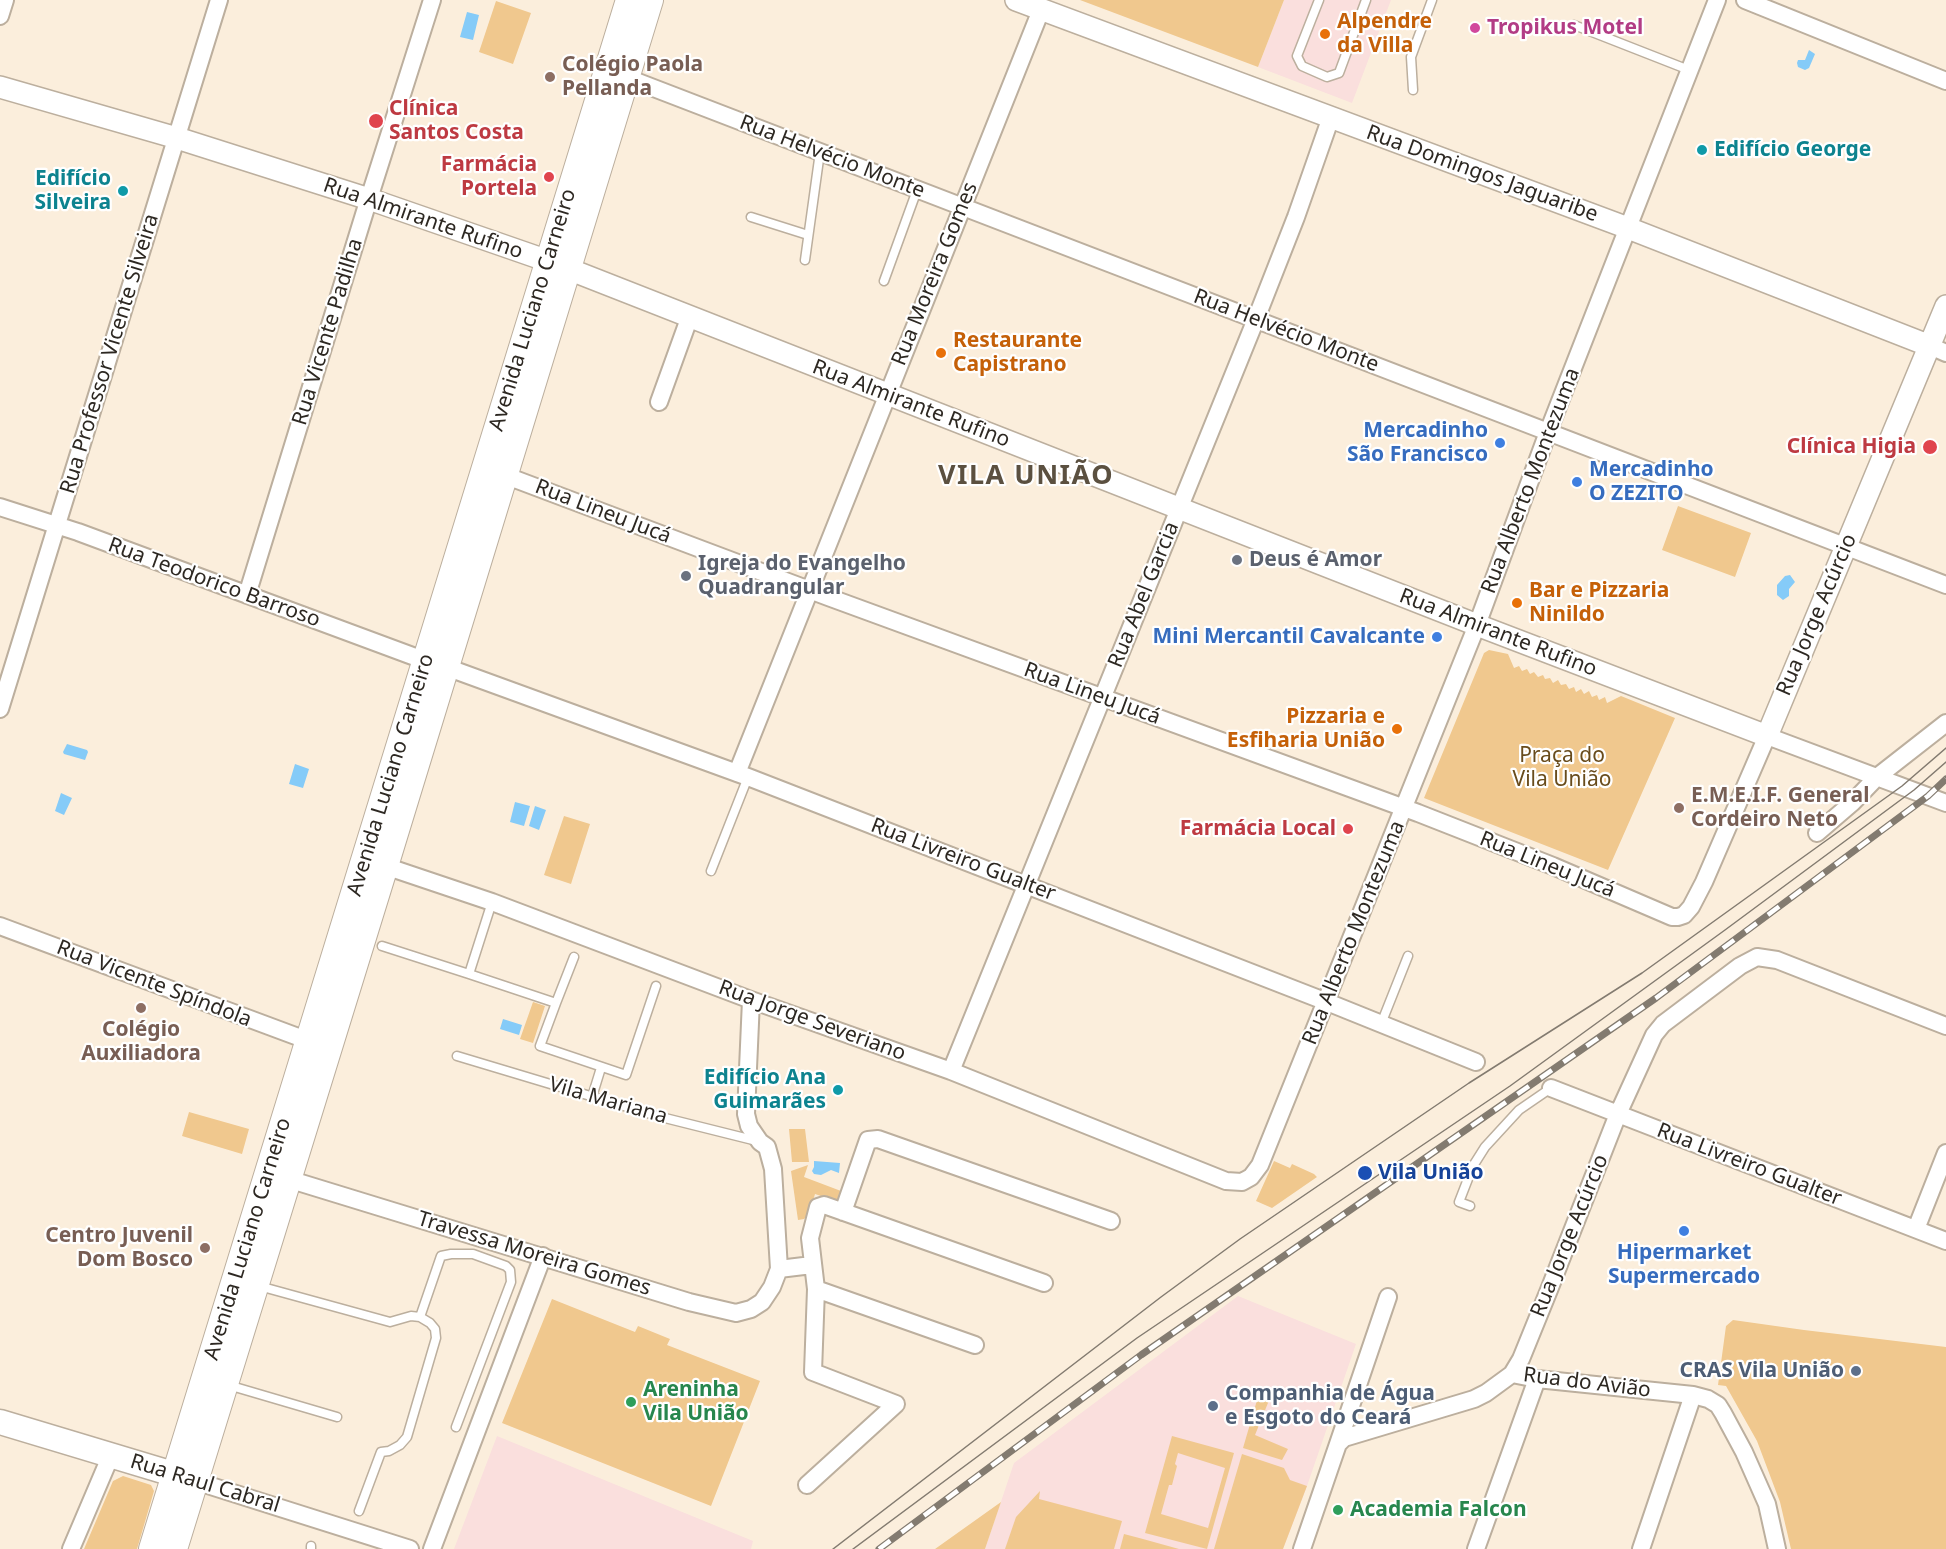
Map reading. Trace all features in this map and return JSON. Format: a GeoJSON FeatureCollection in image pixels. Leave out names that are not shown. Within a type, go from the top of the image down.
{"type":"FeatureCollection","features":[{"type":"Feature","properties":{"kind":"main road","name":"Avenida Luciano Carneiro"},"geometry":{"type":"LineString","coordinates":[[174,1549],[185,1477],[309,1041],[436,664],[504,475],[629,0]]}},
{"type":"Feature","properties":{"kind":"main road","name":"Avenida Luciano Carneiro"},"geometry":{"type":"LineString","coordinates":[[152,1549],[225,1385],[385,866],[436,664],[559,265],[650,0]]}},
{"type":"Feature","properties":{"kind":"main road","name":"Rua Raul Cabral"},"geometry":{"type":"LineString","coordinates":[[0,1422],[185,1477]]}},
{"type":"Feature","properties":{"kind":"street"},"geometry":{"type":"LineString","coordinates":[[0,16],[5,0]]}},
{"type":"Feature","properties":{"kind":"street","name":"Rua Professor Vicente Silveira"},"geometry":{"type":"LineString","coordinates":[[0,709],[219,0]]}},
{"type":"Feature","properties":{"kind":"street","name":"Rua Vicente Padilha"},"geometry":{"type":"LineString","coordinates":[[247,595],[432,0]]}},
{"type":"Feature","properties":{"kind":"street","name":"Rua Domingos Jaguaribe"},"geometry":{"type":"LineString","coordinates":[[1016,0],[1628,228],[1938,350]]}},
{"type":"Feature","properties":{"kind":"street","name":"Rua Alberto Montezuma"},"geometry":{"type":"LineString","coordinates":[[1236,1183],[1251,1177],[1260,1165],[1327,1002],[1477,625],[1548,432],[1717,0]]}},
{"type":"Feature","properties":{"kind":"street"},"geometry":{"type":"LineString","coordinates":[[1745,0],[1946,81]]}},
{"type":"Feature","properties":{"kind":"street","name":"Rua Moreira Gomes"},"geometry":{"type":"LineString","coordinates":[[742,775],[810,591],[1041,10]]}},
{"type":"Feature","properties":{"kind":"street","name":"Rua Helvécio Monte"},"geometry":{"type":"LineString","coordinates":[[625,77],[1946,585]]}},
{"type":"Feature","properties":{"kind":"street","name":"Rua Almirante Rufino"},"geometry":{"type":"LineString","coordinates":[[0,87],[177,138],[369,199],[559,265],[1477,625],[1946,803]]}},
{"type":"Feature","properties":{"kind":"street","name":"Rua Abel Garcia"},"geometry":{"type":"LineString","coordinates":[[951,1071],[1256,319],[1296,217],[1331,117]]}},
{"type":"Feature","properties":{"kind":"street","name":"Rua Jorge Acúrcio"},"geometry":{"type":"LineString","coordinates":[[1678,917],[1684,915],[1691,907],[1704,882],[1846,547],[1938,350],[1946,306]]}},
{"type":"Feature","properties":{"kind":"street"},"geometry":{"type":"LineString","coordinates":[[659,402],[690,316]]}},
{"type":"Feature","properties":{"kind":"street","name":"Rua Lineu Jucá"},"geometry":{"type":"LineString","coordinates":[[504,475],[810,591],[1403,808],[1678,917]]}},
{"type":"Feature","properties":{"kind":"street","name":"Rua Teodorico Barroso"},"geometry":{"type":"LineString","coordinates":[[0,507],[57,525],[436,664]]}},
{"type":"Feature","properties":{"kind":"street","name":"Rua Livreiro Gualter"},"geometry":{"type":"LineString","coordinates":[[436,664],[742,775],[1476,1062]]}},
{"type":"Feature","properties":{"kind":"street"},"geometry":{"type":"LineString","coordinates":[[1816,833],[1852,803],[1877,777],[1946,723]]}},
{"type":"Feature","properties":{"kind":"street","name":"Rua Jorge Severiano"},"geometry":{"type":"LineString","coordinates":[[385,866],[492,902],[751,1000],[951,1071],[1236,1183]]}},
{"type":"Feature","properties":{"kind":"street","name":"Rua Vicente Spíndola"},"geometry":{"type":"LineString","coordinates":[[0,926],[309,1041]]}},
{"type":"Feature","properties":{"kind":"street","name":"Rua Jorge Acúrcio"},"geometry":{"type":"LineString","coordinates":[[1338,1444],[1351,1435],[1474,1398],[1492,1389],[1512,1374],[1521,1359],[1618,1114],[1654,1035],[1663,1024],[1749,960],[1757,957],[1777,960],[1946,1026]]}},
{"type":"Feature","properties":{"kind":"street"},"geometry":{"type":"LineString","coordinates":[[751,1000],[746,1114],[749,1126],[760,1142],[767,1147],[773,1169],[779,1269],[812,1265]]}},
{"type":"Feature","properties":{"kind":"street","name":"Rua Livreiro Gualter"},"geometry":{"type":"LineString","coordinates":[[1551,1089],[1946,1240]]}},
{"type":"Feature","properties":{"kind":"street"},"geometry":{"type":"LineString","coordinates":[[843,1212],[868,1140],[878,1139],[1112,1221]]}},
{"type":"Feature","properties":{"kind":"street"},"geometry":{"type":"LineString","coordinates":[[1916,1229],[1946,1153]]}},
{"type":"Feature","properties":{"kind":"street","name":"Travessa Moreira Gomes"},"geometry":{"type":"LineString","coordinates":[[288,1179],[679,1299],[736,1313],[751,1309],[762,1302],[772,1287],[779,1269]]}},
{"type":"Feature","properties":{"kind":"street"},"geometry":{"type":"LineString","coordinates":[[807,1485],[896,1404],[813,1372],[816,1288],[810,1238],[818,1207],[824,1205],[1044,1283]]}},
{"type":"Feature","properties":{"kind":"street"},"geometry":{"type":"LineString","coordinates":[[432,1549],[543,1256]]}},
{"type":"Feature","properties":{"kind":"street"},"geometry":{"type":"LineString","coordinates":[[816,1288],[975,1345]]}},
{"type":"Feature","properties":{"kind":"street"},"geometry":{"type":"LineString","coordinates":[[1302,1549],[1388,1297]]}},
{"type":"Feature","properties":{"kind":"street","name":"Rua do Avião"},"geometry":{"type":"LineString","coordinates":[[1512,1374],[1537,1380],[1693,1395],[1708,1399],[1718,1405],[1744,1452],[1767,1504],[1777,1549]]}},
{"type":"Feature","properties":{"kind":"street"},"geometry":{"type":"LineString","coordinates":[[1476,1549],[1537,1380]]}},
{"type":"Feature","properties":{"kind":"street"},"geometry":{"type":"LineString","coordinates":[[1641,1549],[1693,1395]]}},
{"type":"Feature","properties":{"kind":"street"},"geometry":{"type":"LineString","coordinates":[[70,1549],[111,1455]]}},
{"type":"Feature","properties":{"kind":"street","name":"Rua Raul Cabral"},"geometry":{"type":"LineString","coordinates":[[185,1477],[410,1549]]}},
{"type":"Feature","properties":{"kind":"lane"},"geometry":{"type":"LineString","coordinates":[[1319,0],[1297,56],[1302,66],[1327,77],[1339,73],[1366,0]]}},
{"type":"Feature","properties":{"kind":"lane"},"geometry":{"type":"LineString","coordinates":[[1413,90],[1411,57],[1431,0]]}},
{"type":"Feature","properties":{"kind":"lane"},"geometry":{"type":"LineString","coordinates":[[1574,25],[1689,70]]}},
{"type":"Feature","properties":{"kind":"lane"},"geometry":{"type":"LineString","coordinates":[[805,260],[820,152]]}},
{"type":"Feature","properties":{"kind":"lane"},"geometry":{"type":"LineString","coordinates":[[884,281],[917,190]]}},
{"type":"Feature","properties":{"kind":"lane"},"geometry":{"type":"LineString","coordinates":[[751,217],[808,235]]}},
{"type":"Feature","properties":{"kind":"lane"},"geometry":{"type":"LineString","coordinates":[[711,871],[742,775]]}},
{"type":"Feature","properties":{"kind":"lane"},"geometry":{"type":"LineString","coordinates":[[469,974],[492,902]]}},
{"type":"Feature","properties":{"kind":"lane"},"geometry":{"type":"LineString","coordinates":[[382,946],[556,1003]]}},
{"type":"Feature","properties":{"kind":"lane"},"geometry":{"type":"LineString","coordinates":[[1382,1024],[1408,956]]}},
{"type":"Feature","properties":{"kind":"lane"},"geometry":{"type":"LineString","coordinates":[[574,957],[540,1046],[626,1075],[656,986]]}},
{"type":"Feature","properties":{"kind":"lane","name":"Vila Mariana"},"geometry":{"type":"LineString","coordinates":[[457,1056],[657,1116],[760,1142]]}},
{"type":"Feature","properties":{"kind":"lane"},"geometry":{"type":"LineString","coordinates":[[592,1097],[600,1071]]}},
{"type":"Feature","properties":{"kind":"lane"},"geometry":{"type":"LineString","coordinates":[[1470,1206],[1459,1202],[1473,1166],[1485,1147],[1519,1110],[1551,1089]]}},
{"type":"Feature","properties":{"kind":"lane"},"geometry":{"type":"LineString","coordinates":[[420,1317],[441,1256],[473,1254],[506,1266],[510,1270],[511,1282],[456,1427]]}},
{"type":"Feature","properties":{"kind":"lane"},"geometry":{"type":"LineString","coordinates":[[256,1285],[390,1322],[411,1316],[420,1317],[435,1329],[436,1338],[407,1437],[400,1445],[381,1452],[359,1511]]}},
{"type":"Feature","properties":{"kind":"lane"},"geometry":{"type":"LineString","coordinates":[[225,1385],[337,1417]]}},
{"type":"Feature","properties":{"kind":"shaded area","name":"Alpendre da Villa"},"geometry":{"type":"Polygon","coordinates":[[[1284,0],[1391,0],[1352,103],[1258,67],[1284,0]]]}},
{"type":"Feature","properties":{"kind":"shaded area","name":"Companhia de Água e Esgoto do Ceará"},"geometry":{"type":"Polygon","coordinates":[[[1238,1296],[1356,1344],[1283,1549],[985,1549],[1014,1463],[1238,1296]]]}},
{"type":"Feature","properties":{"kind":"shaded area"},"geometry":{"type":"Polygon","coordinates":[[[497,1436],[753,1541],[751,1549],[454,1549],[497,1436]]]}},
{"type":"Feature","properties":{"kind":"green space"},"geometry":{"type":"Polygon","coordinates":[[[1080,0],[1284,0],[1258,67],[1080,0]]]}},
{"type":"Feature","properties":{"kind":"green space"},"geometry":{"type":"Polygon","coordinates":[[[496,1],[531,13],[513,64],[479,52],[496,1]]]}},
{"type":"Feature","properties":{"kind":"green space"},"geometry":{"type":"Polygon","coordinates":[[[1678,506],[1751,533],[1735,577],[1662,550],[1678,506]]]}},
{"type":"Feature","properties":{"kind":"green space","name":"Praça do Vila União"},"geometry":{"type":"Polygon","coordinates":[[[1489,650],[1508,654],[1514,668],[1519,666],[1522,671],[1527,669],[1530,674],[1534,672],[1538,677],[1543,675],[1545,679],[1550,678],[1553,683],[1558,680],[1561,685],[1566,684],[1569,689],[1574,687],[1576,692],[1581,689],[1584,694],[1589,691],[1592,697],[1597,695],[1599,700],[1605,697],[1607,703],[1621,696],[1675,718],[1608,870],[1424,798],[1484,653],[1489,650]]]}},
{"type":"Feature","properties":{"kind":"green space"},"geometry":{"type":"Polygon","coordinates":[[[564,816],[590,824],[571,884],[544,875],[564,816]]]}},
{"type":"Feature","properties":{"kind":"green space"},"geometry":{"type":"Polygon","coordinates":[[[533,1002],[545,1006],[533,1043],[520,1039],[533,1002]]]}},
{"type":"Feature","properties":{"kind":"green space"},"geometry":{"type":"Polygon","coordinates":[[[189,1112],[249,1129],[242,1154],[182,1136],[189,1112]]]}},
{"type":"Feature","properties":{"kind":"green space"},"geometry":{"type":"Polygon","coordinates":[[[789,1129],[805,1129],[809,1162],[792,1162],[789,1129]]]}},
{"type":"Feature","properties":{"kind":"green space"},"geometry":{"type":"Polygon","coordinates":[[[1274,1161],[1290,1168],[1292,1164],[1317,1177],[1272,1208],[1256,1201],[1274,1161]]]}},
{"type":"Feature","properties":{"kind":"green space"},"geometry":{"type":"Polygon","coordinates":[[[808,1165],[804,1177],[841,1191],[836,1201],[815,1194],[809,1214],[804,1219],[798,1220],[791,1171],[808,1165]]]}},
{"type":"Feature","properties":{"kind":"green space","name":"Areninha Vila União"},"geometry":{"type":"Polygon","coordinates":[[[552,1299],[635,1332],[638,1326],[670,1339],[667,1345],[760,1381],[711,1506],[502,1423],[552,1299]]]}},
{"type":"Feature","properties":{"kind":"green space"},"geometry":{"type":"Polygon","coordinates":[[[1733,1320],[1946,1347],[1946,1549],[1791,1549],[1780,1502],[1757,1441],[1726,1386],[1718,1385],[1726,1326],[1733,1320]]]}},
{"type":"Feature","properties":{"kind":"green space"},"geometry":{"type":"Polygon","coordinates":[[[1260,1390],[1272,1393],[1255,1435],[1288,1449],[1282,1460],[1243,1448],[1260,1390]]]}},
{"type":"Feature","properties":{"kind":"green space"},"geometry":{"type":"Polygon","coordinates":[[[1172,1436],[1234,1453],[1207,1549],[1145,1533],[1172,1436]],[[1178,1453],[1172,1485],[1169,1485],[1161,1514],[1208,1528],[1225,1468],[1178,1453]]]}},
{"type":"Feature","properties":{"kind":"green space"},"geometry":{"type":"Polygon","coordinates":[[[1242,1454],[1284,1468],[1290,1480],[1307,1486],[1283,1549],[1214,1549],[1242,1454]]]}},
{"type":"Feature","properties":{"kind":"green space"},"geometry":{"type":"Polygon","coordinates":[[[123,1476],[151,1485],[154,1491],[137,1549],[84,1549],[113,1481],[123,1476]]]}},
{"type":"Feature","properties":{"kind":"green space"},"geometry":{"type":"Polygon","coordinates":[[[1040,1491],[1039,1499],[1122,1521],[1114,1549],[1005,1549],[1016,1517],[1040,1491]]]}},
{"type":"Feature","properties":{"kind":"green space"},"geometry":{"type":"Polygon","coordinates":[[[1001,1502],[985,1549],[935,1549],[1001,1502]]]}},
{"type":"Feature","properties":{"kind":"green space"},"geometry":{"type":"Polygon","coordinates":[[[1124,1534],[1143,1539],[1179,1549],[1120,1549],[1124,1534]]]}},
{"type":"Feature","properties":{"kind":"water"},"geometry":{"type":"Polygon","coordinates":[[[467,12],[479,15],[473,40],[460,37],[467,12]]]}},
{"type":"Feature","properties":{"kind":"water"},"geometry":{"type":"Polygon","coordinates":[[[1809,50],[1815,54],[1809,68],[1805,70],[1798,67],[1797,63],[1798,60],[1805,60],[1809,50]]]}},
{"type":"Feature","properties":{"kind":"water"},"geometry":{"type":"Polygon","coordinates":[[[1790,575],[1795,582],[1789,589],[1789,596],[1783,600],[1777,595],[1777,585],[1785,576],[1790,575]]]}},
{"type":"Feature","properties":{"kind":"water"},"geometry":{"type":"Polygon","coordinates":[[[67,744],[87,750],[85,760],[64,754],[67,744]]]}},
{"type":"Feature","properties":{"kind":"water"},"geometry":{"type":"Polygon","coordinates":[[[295,764],[309,769],[303,788],[289,784],[295,764]]]}},
{"type":"Feature","properties":{"kind":"water"},"geometry":{"type":"Polygon","coordinates":[[[61,793],[72,798],[64,815],[55,811],[61,793]]]}},
{"type":"Feature","properties":{"kind":"water"},"geometry":{"type":"Polygon","coordinates":[[[515,802],[530,806],[524,826],[510,822],[515,802]]]}},
{"type":"Feature","properties":{"kind":"water"},"geometry":{"type":"Polygon","coordinates":[[[535,806],[546,810],[539,830],[529,826],[535,806]]]}},
{"type":"Feature","properties":{"kind":"water"},"geometry":{"type":"Polygon","coordinates":[[[503,1019],[522,1025],[519,1035],[500,1029],[503,1019]]]}},
{"type":"Feature","properties":{"kind":"water"},"geometry":{"type":"Polygon","coordinates":[[[814,1161],[840,1163],[839,1173],[831,1170],[821,1175],[814,1174],[812,1171],[814,1161]]]}},
{"type":"Feature","properties":{"kind":"tram line"},"geometry":{"type":"LineString","coordinates":[[833,1549],[1240,1239],[1469,1083],[1642,973],[1902,786],[1946,748]]}},
{"type":"Feature","properties":{"kind":"tram line"},"geometry":{"type":"LineString","coordinates":[[853,1549],[1137,1338],[1510,1086],[1914,790],[1946,762]]}},
{"type":"Feature","properties":{"kind":"railway"},"geometry":{"type":"LineString","coordinates":[[879,1549],[1141,1355],[1656,998],[1928,796],[1946,779]]}},
{"type":"Feature","properties":{"kind":"place","name":"Tropikus Motel"},"geometry":{"type":"Point","coordinates":[1475,28]}},
{"type":"Feature","properties":{"kind":"place","name":"Alpendre da Villa"},"geometry":{"type":"Point","coordinates":[1325,34]}},
{"type":"Feature","properties":{"kind":"place","name":"Colégio Paola Pellanda"},"geometry":{"type":"Point","coordinates":[550,77]}},
{"type":"Feature","properties":{"kind":"place","name":"Clínica Santos Costa"},"geometry":{"type":"Point","coordinates":[376,121]}},
{"type":"Feature","properties":{"kind":"place","name":"Edifício George"},"geometry":{"type":"Point","coordinates":[1702,150]}},
{"type":"Feature","properties":{"kind":"place","name":"Farmácia Portela"},"geometry":{"type":"Point","coordinates":[549,177]}},
{"type":"Feature","properties":{"kind":"place","name":"Edifício Silveira"},"geometry":{"type":"Point","coordinates":[123,191]}},
{"type":"Feature","properties":{"kind":"place","name":"Restaurante Capistrano"},"geometry":{"type":"Point","coordinates":[941,353]}},
{"type":"Feature","properties":{"kind":"place","name":"Mercadinho São Francisco"},"geometry":{"type":"Point","coordinates":[1500,443]}},
{"type":"Feature","properties":{"kind":"place","name":"Clínica Higia"},"geometry":{"type":"Point","coordinates":[1930,447]}},
{"type":"Feature","properties":{"kind":"place","name":"Mercadinho O ZEZITO"},"geometry":{"type":"Point","coordinates":[1577,482]}},
{"type":"Feature","properties":{"kind":"place","name":"Deus é Amor"},"geometry":{"type":"Point","coordinates":[1237,560]}},
{"type":"Feature","properties":{"kind":"place","name":"Igreja do Evangelho Quadrangular"},"geometry":{"type":"Point","coordinates":[686,576]}},
{"type":"Feature","properties":{"kind":"place","name":"Bar e Pizzaria Ninildo"},"geometry":{"type":"Point","coordinates":[1517,603]}},
{"type":"Feature","properties":{"kind":"place","name":"Mini Mercantil Cavalcante"},"geometry":{"type":"Point","coordinates":[1437,637]}},
{"type":"Feature","properties":{"kind":"place","name":"Pizzaria e Esfiharia União"},"geometry":{"type":"Point","coordinates":[1397,729]}},
{"type":"Feature","properties":{"kind":"place","name":"E.M.E.I.F. General Cordeiro Neto"},"geometry":{"type":"Point","coordinates":[1679,808]}},
{"type":"Feature","properties":{"kind":"place","name":"Farmácia Local"},"geometry":{"type":"Point","coordinates":[1348,829]}},
{"type":"Feature","properties":{"kind":"place","name":"Colégio Auxiliadora"},"geometry":{"type":"Point","coordinates":[141,1008]}},
{"type":"Feature","properties":{"kind":"place","name":"Edifício Ana Guimarães"},"geometry":{"type":"Point","coordinates":[838,1090]}},
{"type":"Feature","properties":{"kind":"place","name":"Vila União"},"geometry":{"type":"Point","coordinates":[1365,1173]}},
{"type":"Feature","properties":{"kind":"place","name":"Hipermarket Supermercado"},"geometry":{"type":"Point","coordinates":[1684,1231]}},
{"type":"Feature","properties":{"kind":"place","name":"Centro Juvenil Dom Bosco"},"geometry":{"type":"Point","coordinates":[205,1248]}},
{"type":"Feature","properties":{"kind":"place","name":"CRAS Vila União"},"geometry":{"type":"Point","coordinates":[1856,1371]}},
{"type":"Feature","properties":{"kind":"place","name":"Areninha Vila União"},"geometry":{"type":"Point","coordinates":[631,1402]}},
{"type":"Feature","properties":{"kind":"place","name":"Companhia de Água e Esgoto do Ceará"},"geometry":{"type":"Point","coordinates":[1213,1406]}},
{"type":"Feature","properties":{"kind":"place","name":"Academia Falcon"},"geometry":{"type":"Point","coordinates":[1338,1510]}},
{"type":"Feature","properties":{"kind":"district","name":"VILA UNIÃO"},"geometry":{"type":"Point","coordinates":[1026,476]}}]}
